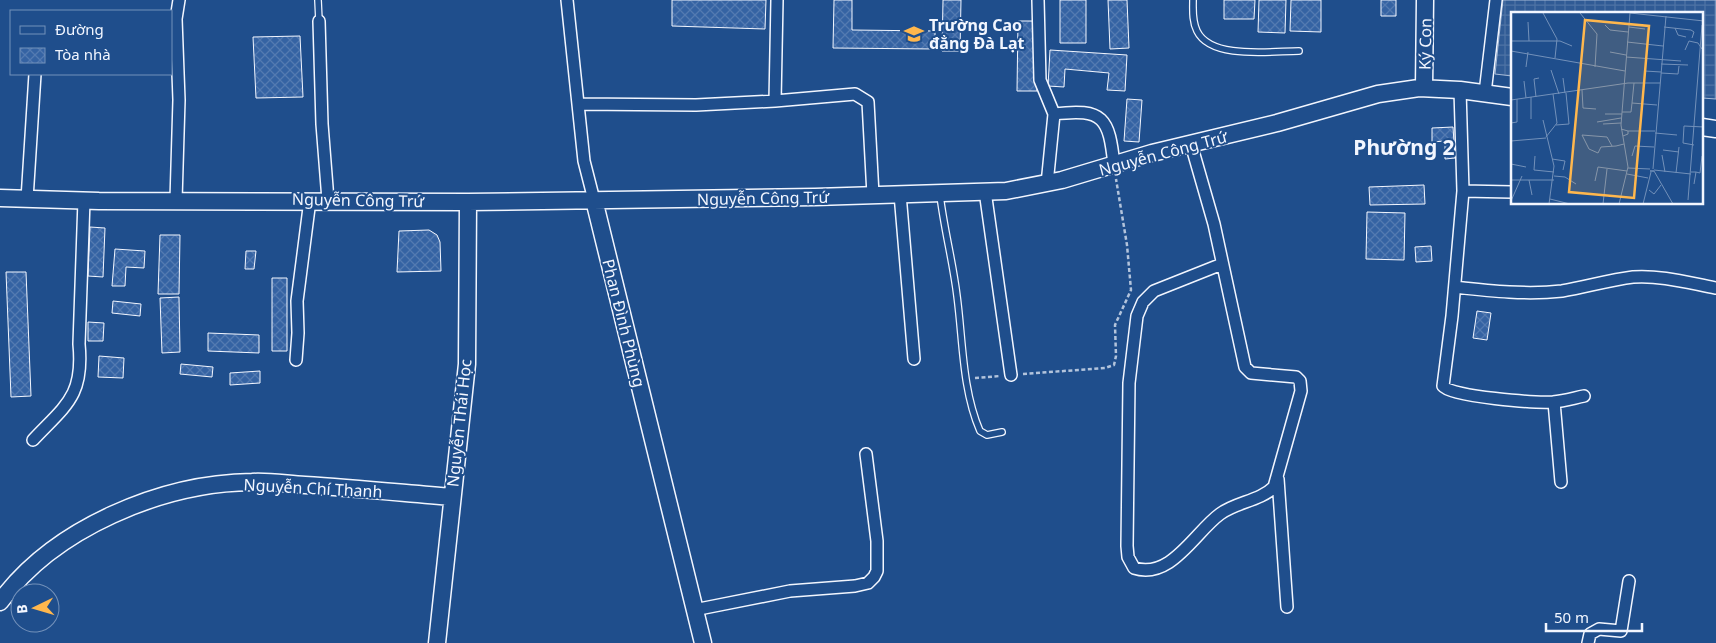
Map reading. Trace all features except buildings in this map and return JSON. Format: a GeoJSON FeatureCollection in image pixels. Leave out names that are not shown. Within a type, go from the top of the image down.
{"type":"FeatureCollection","features":[{"type":"Feature","properties":{"kind":"street"},"geometry":{"type":"LineString","coordinates":[[176,200],[178,100],[176,20],[179,0]]}},
{"type":"Feature","properties":{"kind":"street","name":"Phan Đình Phùng"},"geometry":{"type":"LineString","coordinates":[[567,0],[584,161],[702,643]]}},
{"type":"Feature","properties":{"kind":"street"},"geometry":{"type":"LineString","coordinates":[[775,101],[777,0]]}},
{"type":"Feature","properties":{"kind":"street"},"geometry":{"type":"LineString","coordinates":[[1038,0],[1040,80],[1054,114],[1047,184]]}},
{"type":"Feature","properties":{"kind":"street","name":"Ký Con"},"geometry":{"type":"LineString","coordinates":[[1424,88],[1425,0]]}},
{"type":"Feature","properties":{"kind":"street"},"geometry":{"type":"LineString","coordinates":[[1485,93],[1496,0]]}},
{"type":"Feature","properties":{"kind":"street"},"geometry":{"type":"LineString","coordinates":[[319,21],[322,124],[328,200]]}},
{"type":"Feature","properties":{"kind":"street"},"geometry":{"type":"LineString","coordinates":[[27,199],[35,75]]}},
{"type":"Feature","properties":{"kind":"street","name":"Nguyễn Công Trứ"},"geometry":{"type":"LineString","coordinates":[[0,198],[468,202],[1006,191],[1047,184],[1378,94],[1424,88],[1460,90],[1511,97]]}},
{"type":"Feature","properties":{"kind":"street"},"geometry":{"type":"LineString","coordinates":[[1460,90],[1463,192],[1444,388],[1478,396],[1554,402],[1584,396]]}},
{"type":"Feature","properties":{"kind":"street"},"geometry":{"type":"LineString","coordinates":[[578,104],[696,105],[855,94],[868,102],[873,195]]}},
{"type":"Feature","properties":{"kind":"street"},"geometry":{"type":"LineString","coordinates":[[1054,114],[1078,111],[1093,113],[1105,124],[1111,137],[1114,165]]}},
{"type":"Feature","properties":{"kind":"street"},"geometry":{"type":"LineString","coordinates":[[1191,144],[1214,224],[1234,308],[1240,349],[1245,367],[1251,373],[1296,377],[1301,386],[1278,479],[1274,487],[1267,494],[1237,503],[1218,514],[1202,533],[1166,564],[1143,571],[1134,568],[1128,557],[1127,546],[1129,383],[1137,316],[1143,302],[1154,291],[1222,264]]}},
{"type":"Feature","properties":{"kind":"street"},"geometry":{"type":"LineString","coordinates":[[985,192],[1011,374]]}},
{"type":"Feature","properties":{"kind":"street"},"geometry":{"type":"LineString","coordinates":[[1463,192],[1511,192]]}},
{"type":"Feature","properties":{"kind":"street"},"geometry":{"type":"LineString","coordinates":[[900,194],[914,359]]}},
{"type":"Feature","properties":{"kind":"street"},"geometry":{"type":"LineString","coordinates":[[34,440],[72,399],[78,386],[81,365],[79,344],[84,200]]}},
{"type":"Feature","properties":{"kind":"street"},"geometry":{"type":"LineString","coordinates":[[296,360],[298,333],[297,301],[310,200]]}},
{"type":"Feature","properties":{"kind":"street","name":"Nguyễn Thái Học"},"geometry":{"type":"LineString","coordinates":[[437,643],[466,364],[468,202]]}},
{"type":"Feature","properties":{"kind":"street"},"geometry":{"type":"LineString","coordinates":[[1455,287],[1497,292],[1535,293],[1633,277],[1651,277],[1716,288]]}},
{"type":"Feature","properties":{"kind":"street"},"geometry":{"type":"LineString","coordinates":[[1554,402],[1561,482]]}},
{"type":"Feature","properties":{"kind":"street"},"geometry":{"type":"LineString","coordinates":[[694,610],[790,591],[855,586],[868,583],[877,571],[877,541],[866,454]]}},
{"type":"Feature","properties":{"kind":"street"},"geometry":{"type":"LineString","coordinates":[[1278,479],[1287,607]]}},
{"type":"Feature","properties":{"kind":"street","name":"Nguyễn Chí Thanh"},"geometry":{"type":"LineString","coordinates":[[0,602],[45,555],[78,532],[122,511],[186,490],[251,482],[452,497]]}},
{"type":"Feature","properties":{"kind":"street"},"geometry":{"type":"LineString","coordinates":[[1588,643],[1590,634],[1598,629],[1621,631],[1628,581]]}},
{"type":"Feature","properties":{"kind":"lane"},"geometry":{"type":"LineString","coordinates":[[318,0],[319,21]]}},
{"type":"Feature","properties":{"kind":"lane"},"geometry":{"type":"LineString","coordinates":[[1193,0],[1193,17],[1197,32],[1209,44],[1229,51],[1299,51]]}},
{"type":"Feature","properties":{"kind":"lane"},"geometry":{"type":"LineString","coordinates":[[940,193],[944,230],[957,293],[968,394],[980,431],[987,435],[1002,432]]}},
{"type":"Feature","properties":{"kind":"path"},"geometry":{"type":"LineString","coordinates":[[966,379],[1105,368],[1114,365],[1116,356],[1114,326],[1130,290],[1127,245],[1114,165]]}},
{"type":"Feature","properties":{"kind":"shaded area"},"geometry":{"type":"Polygon","coordinates":[[[1503,0],[1716,0],[1716,99],[1704,98],[1704,12],[1511,12],[1511,76],[1495,74],[1503,0]]]}},
{"type":"Feature","properties":{"kind":"place","name":"Trường Cao đẳng Đà Lạt"},"geometry":{"type":"Point","coordinates":[914,34]}},
{"type":"Feature","properties":{"kind":"district","name":"Phường 2"},"geometry":{"type":"Point","coordinates":[1404,147]}}]}
